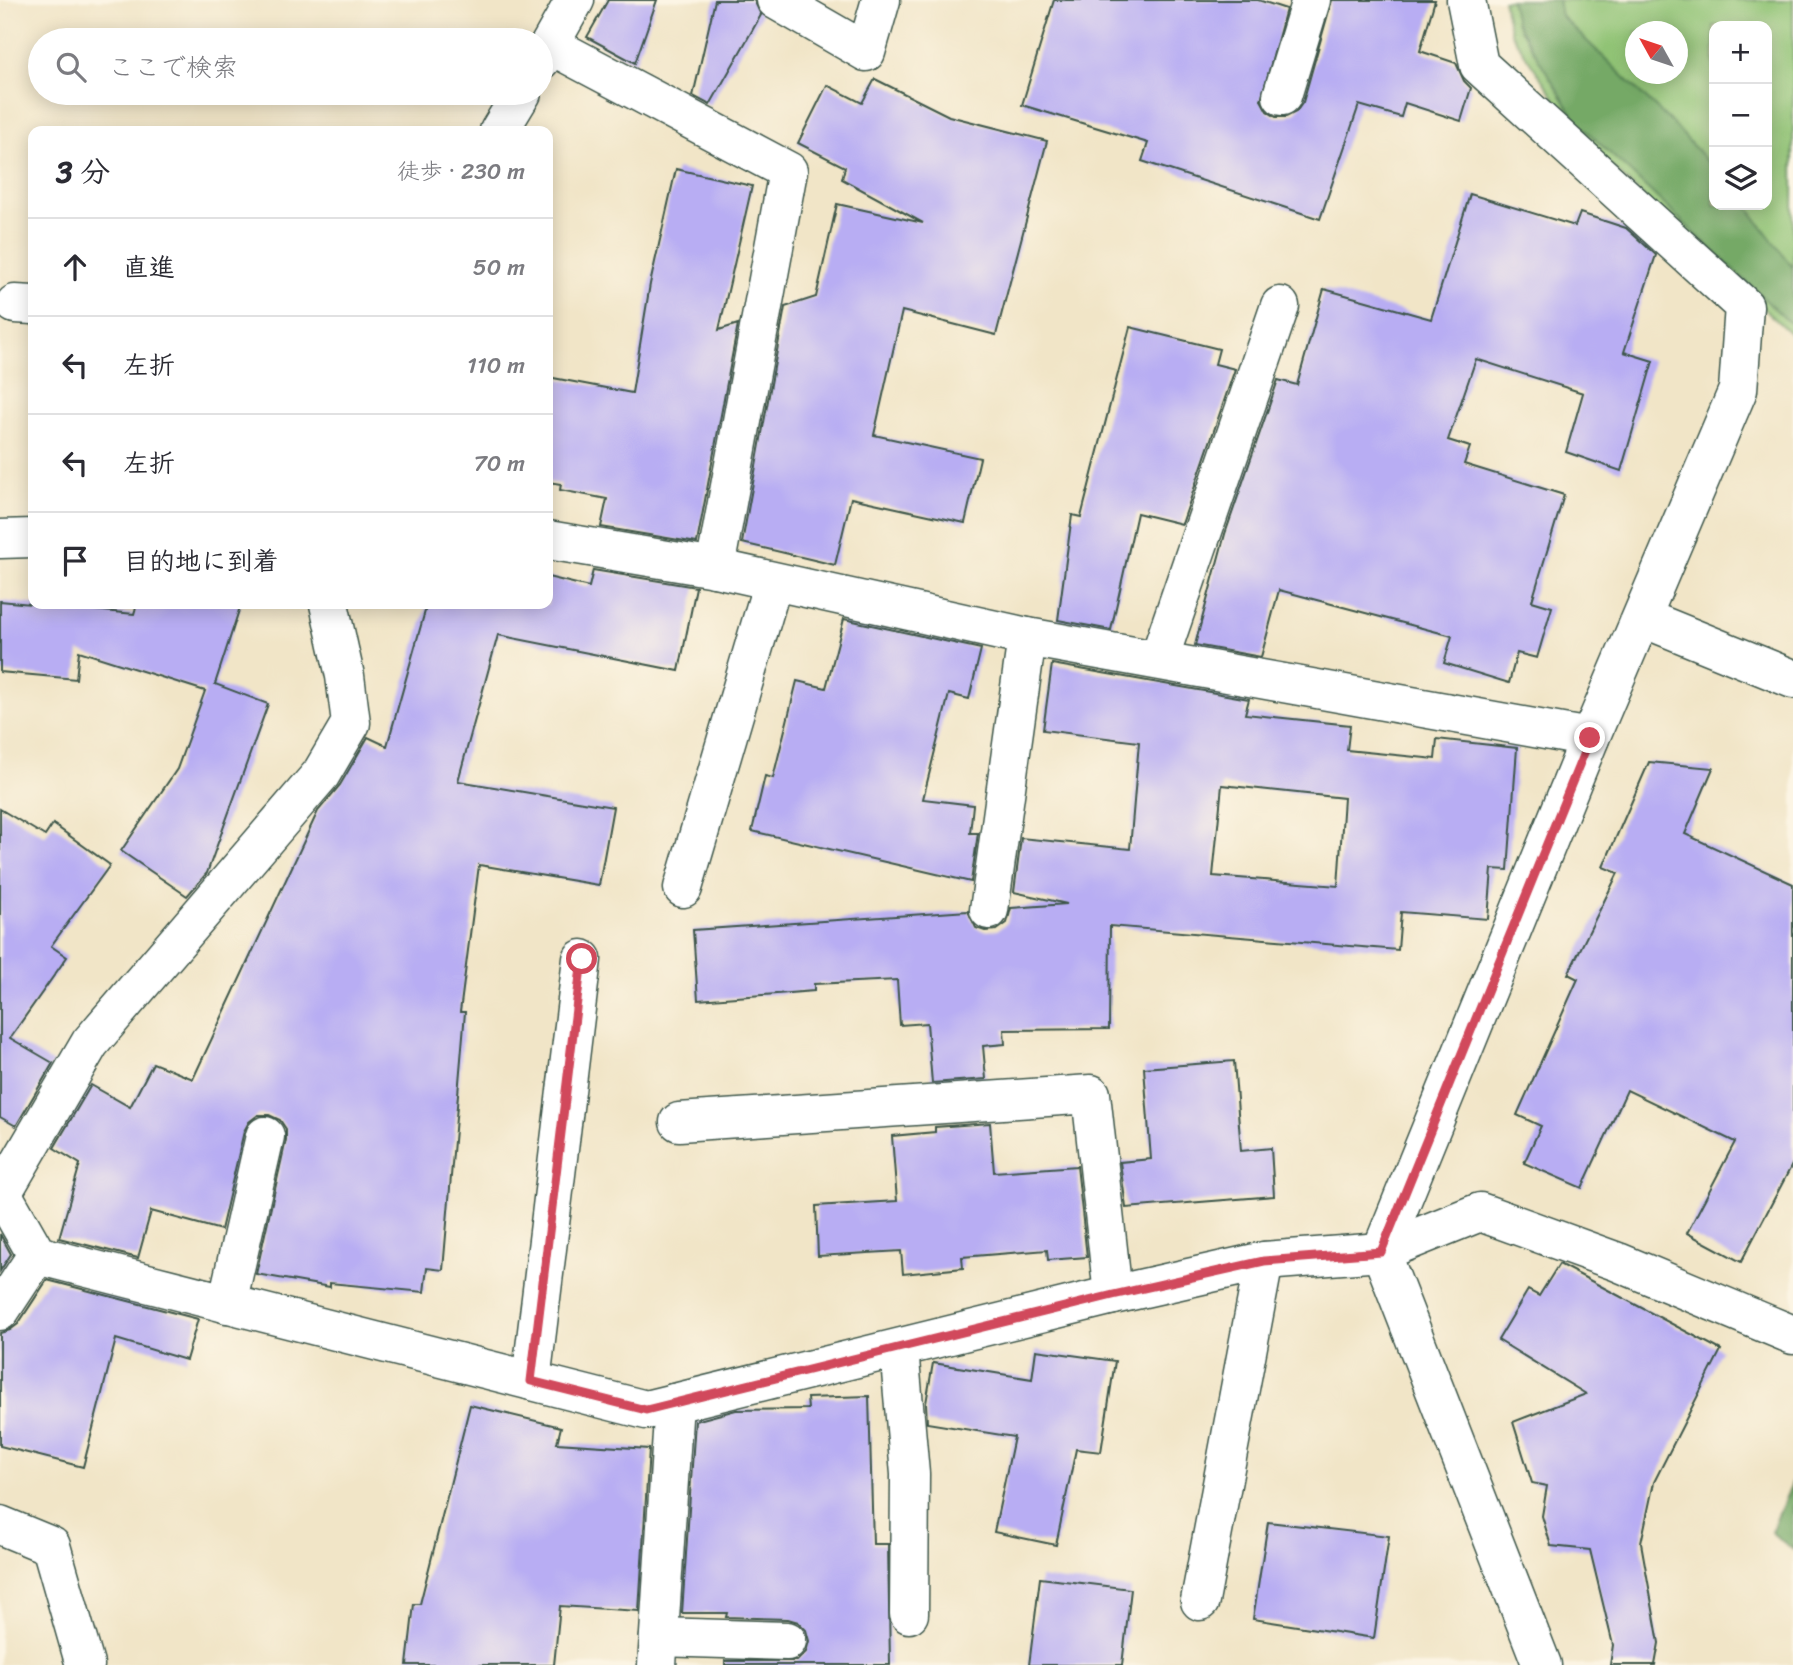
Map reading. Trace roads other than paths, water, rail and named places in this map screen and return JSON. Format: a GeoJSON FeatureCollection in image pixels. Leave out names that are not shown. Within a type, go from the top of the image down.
{"type":"FeatureCollection","features":[{"type":"Feature","properties":{"kind":"street"},"geometry":{"type":"LineString","coordinates":[[553,39],[575,0]]}},
{"type":"Feature","properties":{"kind":"street"},"geometry":{"type":"LineString","coordinates":[[776,0],[866,52],[881,0]]}},
{"type":"Feature","properties":{"kind":"street"},"geometry":{"type":"LineString","coordinates":[[1282,96],[1311,0]]}},
{"type":"Feature","properties":{"kind":"street"},"geometry":{"type":"LineString","coordinates":[[1466,0],[1479,65],[1744,306],[1738,390],[1590,738],[1381,1252],[1542,1665]]}},
{"type":"Feature","properties":{"kind":"street"},"geometry":{"type":"LineString","coordinates":[[553,57],[789,171],[715,568]]}},
{"type":"Feature","properties":{"kind":"street"},"geometry":{"type":"LineString","coordinates":[[502,126],[515,105]]}},
{"type":"Feature","properties":{"kind":"street"},"geometry":{"type":"LineString","coordinates":[[1159,659],[1280,306]]}},
{"type":"Feature","properties":{"kind":"street"},"geometry":{"type":"LineString","coordinates":[[0,539],[28,538]]}},
{"type":"Feature","properties":{"kind":"street"},"geometry":{"type":"LineString","coordinates":[[553,541],[715,568],[1027,637],[1590,738]]}},
{"type":"Feature","properties":{"kind":"street"},"geometry":{"type":"LineString","coordinates":[[683,888],[773,582]]}},
{"type":"Feature","properties":{"kind":"street"},"geometry":{"type":"LineString","coordinates":[[331,609],[345,676],[351,723],[321,774],[90,1044],[2,1191],[37,1255],[646,1410],[1113,1295],[1264,1261],[1381,1252],[1480,1212],[1618,1262],[1793,1335]]}},
{"type":"Feature","properties":{"kind":"street"},"geometry":{"type":"LineString","coordinates":[[1643,618],[1793,678]]}},
{"type":"Feature","properties":{"kind":"street"},"geometry":{"type":"LineString","coordinates":[[989,910],[1027,637]]}},
{"type":"Feature","properties":{"kind":"street"},"geometry":{"type":"LineString","coordinates":[[531,1381],[582,959]]}},
{"type":"Feature","properties":{"kind":"street"},"geometry":{"type":"LineString","coordinates":[[679,1122],[1091,1094],[1113,1295]]}},
{"type":"Feature","properties":{"kind":"street"},"geometry":{"type":"LineString","coordinates":[[227,1304],[265,1136]]}},
{"type":"Feature","properties":{"kind":"street"},"geometry":{"type":"LineString","coordinates":[[0,1311],[37,1255]]}},
{"type":"Feature","properties":{"kind":"street"},"geometry":{"type":"LineString","coordinates":[[1200,1601],[1264,1261]]}},
{"type":"Feature","properties":{"kind":"street"},"geometry":{"type":"LineString","coordinates":[[899,1349],[910,1474],[909,1614]]}},
{"type":"Feature","properties":{"kind":"street"},"geometry":{"type":"LineString","coordinates":[[674,1404],[653,1658],[787,1641]]}},
{"type":"Feature","properties":{"kind":"street"},"geometry":{"type":"LineString","coordinates":[[0,1525],[51,1546],[85,1665]]}}]}
